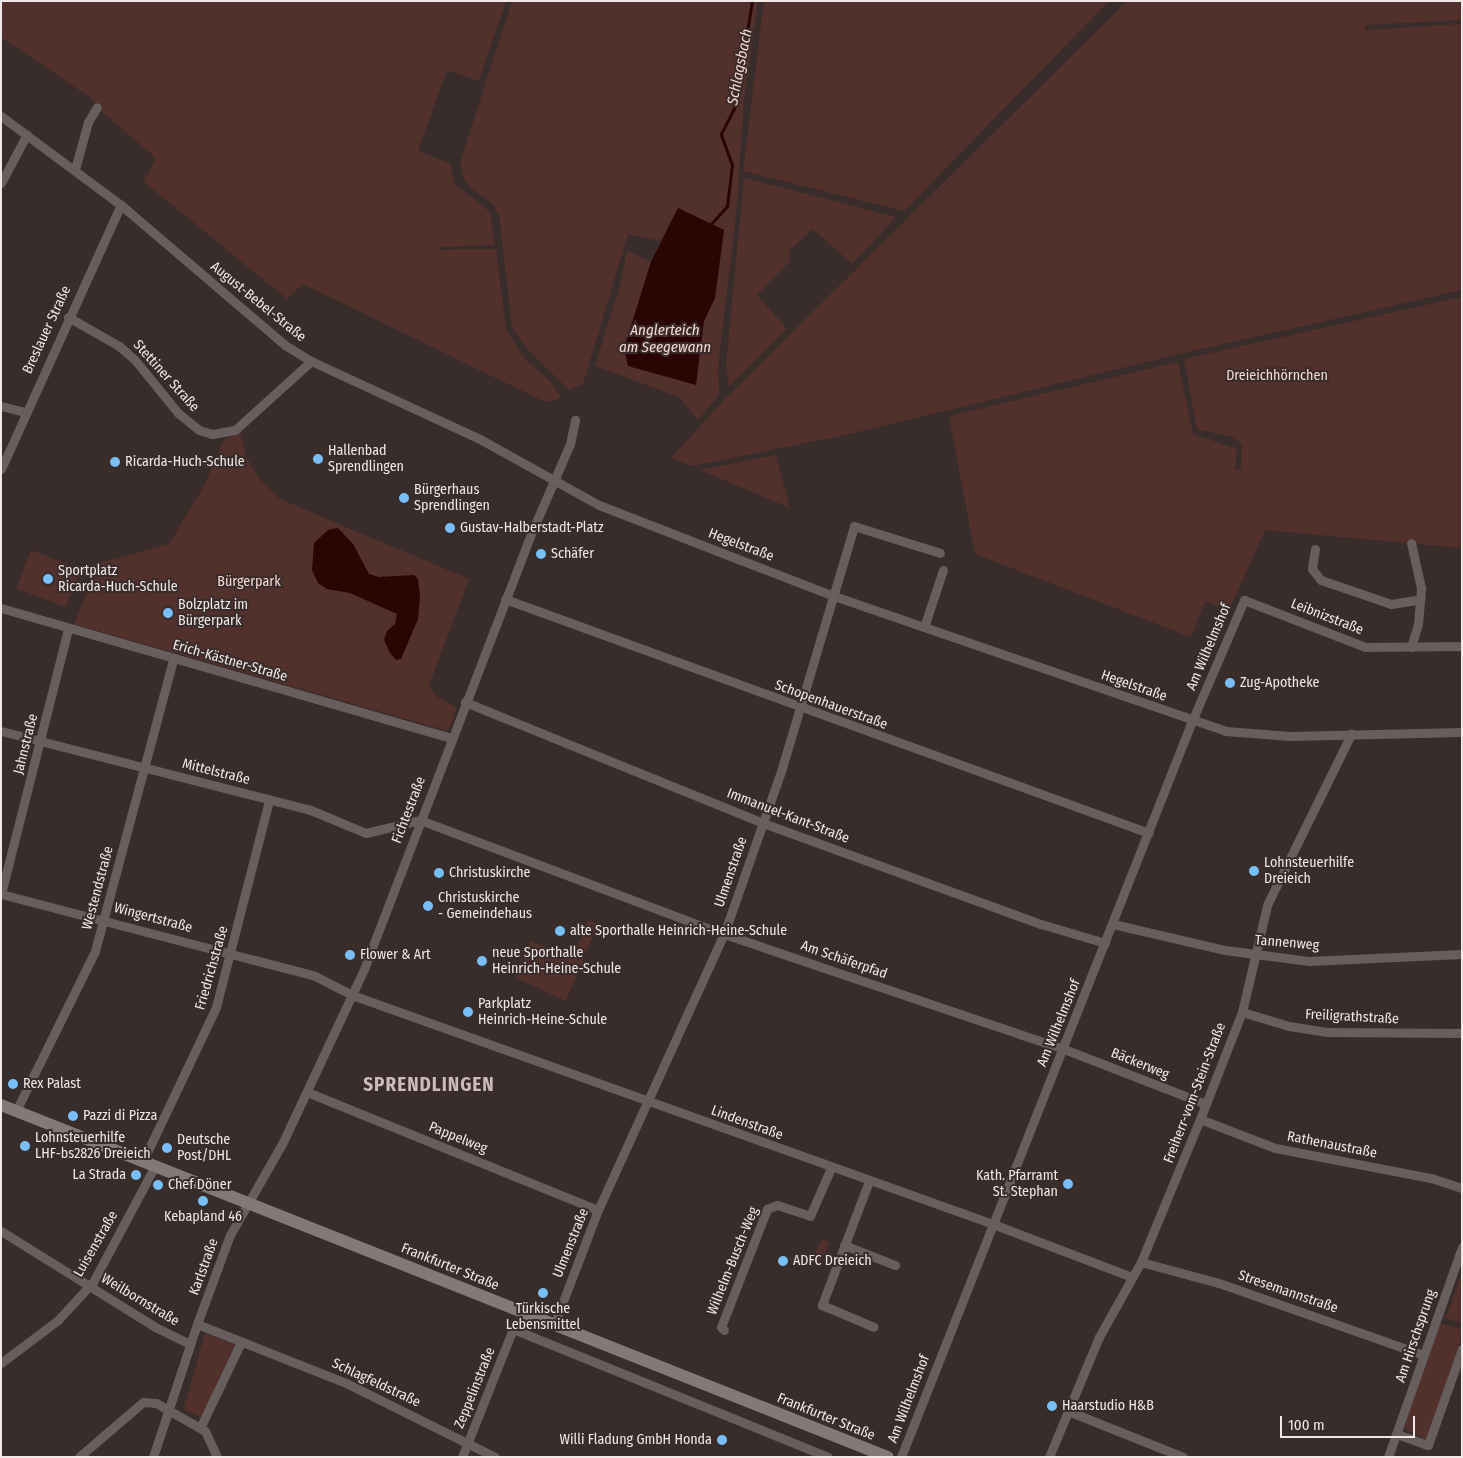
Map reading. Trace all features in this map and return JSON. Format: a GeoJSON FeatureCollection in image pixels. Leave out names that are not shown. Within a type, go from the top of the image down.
{"type":"FeatureCollection","features":[{"type":"Feature","properties":{"kind":"street"},"geometry":{"type":"LineString","coordinates":[[74,170],[88,122],[98,107]]}},
{"type":"Feature","properties":{"kind":"street","name":"August-Bebel-Straße"},"geometry":{"type":"LineString","coordinates":[[1,116],[121,204],[267,331],[312,361],[478,438],[553,478]]}},
{"type":"Feature","properties":{"kind":"street"},"geometry":{"type":"LineString","coordinates":[[1,183],[27,134]]}},
{"type":"Feature","properties":{"kind":"street","name":"Breslauer Straße"},"geometry":{"type":"LineString","coordinates":[[1,469],[68,317],[121,204]]}},
{"type":"Feature","properties":{"kind":"street","name":"Stettiner Straße"},"geometry":{"type":"LineString","coordinates":[[68,317],[119,346],[178,413],[199,430],[212,434],[234,430],[312,361]]}},
{"type":"Feature","properties":{"kind":"street"},"geometry":{"type":"LineString","coordinates":[[1,406],[25,412]]}},
{"type":"Feature","properties":{"kind":"street","name":"Fichtestraße"},"geometry":{"type":"LineString","coordinates":[[249,1202],[307,1092],[352,995],[505,599],[553,478],[570,444],[576,420]]}},
{"type":"Feature","properties":{"kind":"street","name":"Hegelstraße"},"geometry":{"type":"LineString","coordinates":[[553,478],[599,505],[834,596],[1192,721],[1236,734],[1462,732]]}},
{"type":"Feature","properties":{"kind":"street","name":"Ulmenstraße"},"geometry":{"type":"LineString","coordinates":[[554,1324],[598,1210],[724,934],[800,709],[854,526],[940,553]]}},
{"type":"Feature","properties":{"kind":"street"},"geometry":{"type":"LineString","coordinates":[[1411,543],[1420,577],[1421,599],[1411,647]]}},
{"type":"Feature","properties":{"kind":"street"},"geometry":{"type":"LineString","coordinates":[[1315,549],[1312,569],[1321,580],[1391,604],[1421,599]]}},
{"type":"Feature","properties":{"kind":"street"},"geometry":{"type":"LineString","coordinates":[[924,627],[943,570]]}},
{"type":"Feature","properties":{"kind":"street","name":"Schopenhauerstraße"},"geometry":{"type":"LineString","coordinates":[[505,599],[800,709],[1149,833]]}},
{"type":"Feature","properties":{"kind":"street","name":"Leibnizstraße"},"geometry":{"type":"LineString","coordinates":[[1244,600],[1365,647],[1462,646]]}},
{"type":"Feature","properties":{"kind":"street","name":"Am Wilhelmshof"},"geometry":{"type":"LineString","coordinates":[[901,1457],[1192,721],[1244,600]]}},
{"type":"Feature","properties":{"kind":"street","name":"Erich-Kästner-Straße"},"geometry":{"type":"LineString","coordinates":[[1,608],[68,629],[452,738]]}},
{"type":"Feature","properties":{"kind":"street","name":"Jahnstraße"},"geometry":{"type":"LineString","coordinates":[[1,894],[68,629]]}},
{"type":"Feature","properties":{"kind":"street","name":"Westendstraße"},"geometry":{"type":"LineString","coordinates":[[16,1111],[92,958],[173,659]]}},
{"type":"Feature","properties":{"kind":"street","name":"Immanuel-Kant-Straße"},"geometry":{"type":"LineString","coordinates":[[465,702],[763,822],[1041,924],[1105,944]]}},
{"type":"Feature","properties":{"kind":"street","name":"Mittelstraße"},"geometry":{"type":"LineString","coordinates":[[1,731],[316,811],[366,833],[420,820]]}},
{"type":"Feature","properties":{"kind":"street","name":"Freiherr-vom-Stein-Straße"},"geometry":{"type":"LineString","coordinates":[[1049,1457],[1098,1337],[1141,1262],[1206,1104],[1242,1012],[1267,905],[1352,734]]}},
{"type":"Feature","properties":{"kind":"street","name":"Friedrichstraße"},"geometry":{"type":"LineString","coordinates":[[149,1164],[213,1016],[231,953],[269,800]]}},
{"type":"Feature","properties":{"kind":"street","name":"Am Schäferpfad"},"geometry":{"type":"LineString","coordinates":[[420,820],[724,934],[1064,1048]]}},
{"type":"Feature","properties":{"kind":"street","name":"Wingertstraße"},"geometry":{"type":"LineString","coordinates":[[1,894],[314,975],[352,995]]}},
{"type":"Feature","properties":{"kind":"street","name":"Tannenweg"},"geometry":{"type":"LineString","coordinates":[[1113,924],[1180,941],[1309,961],[1461,952]]}},
{"type":"Feature","properties":{"kind":"street","name":"Lindenstraße"},"geometry":{"type":"LineString","coordinates":[[352,995],[831,1168],[993,1224],[1132,1277]]}},
{"type":"Feature","properties":{"kind":"street","name":"Freiligrathstraße"},"geometry":{"type":"LineString","coordinates":[[1242,1012],[1289,1026],[1328,1032],[1462,1033]]}},
{"type":"Feature","properties":{"kind":"street","name":"Bäckerweg"},"geometry":{"type":"LineString","coordinates":[[1064,1048],[1206,1104]]}},
{"type":"Feature","properties":{"kind":"street","name":"Pappelweg"},"geometry":{"type":"LineString","coordinates":[[307,1092],[598,1210]]}},
{"type":"Feature","properties":{"kind":"street","name":"Frankfurter Straße"},"geometry":{"type":"LineString","coordinates":[[1,1105],[554,1324],[864,1453],[888,1457]]}},
{"type":"Feature","properties":{"kind":"street","name":"Rathenaustraße"},"geometry":{"type":"LineString","coordinates":[[1200,1119],[1275,1148],[1431,1178],[1462,1188]]}},
{"type":"Feature","properties":{"kind":"street","name":"Luisenstraße"},"geometry":{"type":"LineString","coordinates":[[1,1363],[58,1320],[90,1286],[149,1164]]}},
{"type":"Feature","properties":{"kind":"street","name":"Wilhelm-Busch-Weg"},"geometry":{"type":"LineString","coordinates":[[724,1330],[721,1327],[767,1209],[777,1205],[810,1216],[831,1168]]}},
{"type":"Feature","properties":{"kind":"street"},"geometry":{"type":"LineString","coordinates":[[869,1181],[822,1305],[874,1327]]}},
{"type":"Feature","properties":{"kind":"street","name":"Karlstraße"},"geometry":{"type":"LineString","coordinates":[[171,1411],[190,1344],[230,1235],[249,1202]]}},
{"type":"Feature","properties":{"kind":"street","name":"Weilbornstraße"},"geometry":{"type":"LineString","coordinates":[[1,1231],[90,1286],[190,1344]]}},
{"type":"Feature","properties":{"kind":"street"},"geometry":{"type":"LineString","coordinates":[[844,1245],[896,1265]]}},
{"type":"Feature","properties":{"kind":"street","name":"Am Hirschsprung"},"geometry":{"type":"LineString","coordinates":[[1388,1457],[1462,1247]]}},
{"type":"Feature","properties":{"kind":"street","name":"Stresemannstraße"},"geometry":{"type":"LineString","coordinates":[[1141,1262],[1219,1283],[1424,1355]]}},
{"type":"Feature","properties":{"kind":"street","name":"Schlagfeldstraße"},"geometry":{"type":"LineString","coordinates":[[197,1324],[364,1392],[459,1436],[468,1444],[495,1457]]}},
{"type":"Feature","properties":{"kind":"street","name":"Zeppelinstraße"},"geometry":{"type":"LineString","coordinates":[[462,1457],[513,1329],[828,1457]]}},
{"type":"Feature","properties":{"kind":"street"},"geometry":{"type":"LineString","coordinates":[[200,1428],[241,1342]]}},
{"type":"Feature","properties":{"kind":"street"},"geometry":{"type":"LineString","coordinates":[[1397,1434],[1428,1445],[1462,1349]]}},
{"type":"Feature","properties":{"kind":"street"},"geometry":{"type":"LineString","coordinates":[[79,1457],[138,1404],[149,1402],[171,1411],[208,1434],[217,1457]]}},
{"type":"Feature","properties":{"kind":"street"},"geometry":{"type":"LineString","coordinates":[[154,1457],[171,1411]]}},
{"type":"Feature","properties":{"kind":"street"},"geometry":{"type":"LineString","coordinates":[[1068,1411],[1183,1457]]}},
{"type":"Feature","properties":{"kind":"green space"},"geometry":{"type":"Polygon","coordinates":[[[1,1],[506,1],[479,81],[447,70],[418,151],[450,163],[455,184],[490,212],[495,245],[439,247],[439,250],[496,249],[506,329],[524,358],[550,381],[561,398],[545,402],[303,284],[287,299],[144,182],[156,158],[100,110],[91,98],[1,37],[1,1]]]}},
{"type":"Feature","properties":{"kind":"green space"},"geometry":{"type":"Polygon","coordinates":[[[512,1],[758,1],[744,100],[736,216],[718,366],[719,395],[698,420],[679,397],[595,366],[621,282],[627,251],[651,262],[624,348],[704,321],[715,298],[678,208],[660,241],[628,234],[583,384],[569,390],[530,352],[512,327],[499,215],[494,205],[472,189],[463,178],[460,163],[512,1]]]}},
{"type":"Feature","properties":{"kind":"green space"},"geometry":{"type":"Polygon","coordinates":[[[764,1],[1109,1],[904,211],[743,171],[764,1]]]}},
{"type":"Feature","properties":{"kind":"green space"},"geometry":{"type":"Polygon","coordinates":[[[1127,1],[1462,1],[1462,20],[1365,25],[1365,30],[1462,24],[1462,290],[1179,354],[850,434],[692,466],[671,458],[725,399],[1127,1]]]}},
{"type":"Feature","properties":{"kind":"green space"},"geometry":{"type":"Polygon","coordinates":[[[744,178],[896,217],[852,264],[813,229],[789,251],[790,261],[757,295],[787,329],[729,386],[726,365],[744,178]]]}},
{"type":"Feature","properties":{"kind":"green space","name":"Dreieichhörnchen"},"geometry":{"type":"Polygon","coordinates":[[[1462,297],[1462,548],[1265,530],[1229,610],[1205,601],[1191,637],[975,554],[949,416],[1178,362],[1193,434],[1237,449],[1235,470],[1241,470],[1242,444],[1232,437],[1197,429],[1184,359],[1462,297]]]}},
{"type":"Feature","properties":{"kind":"green space","name":"Bürgerpark"},"geometry":{"type":"Polygon","coordinates":[[[240,432],[246,457],[260,479],[280,499],[469,579],[429,685],[437,697],[457,708],[448,731],[74,624],[99,563],[169,544],[205,484],[224,440],[240,432]]]}},
{"type":"Feature","properties":{"kind":"green space"},"geometry":{"type":"Polygon","coordinates":[[[776,455],[790,508],[700,470],[776,455]]]}},
{"type":"Feature","properties":{"kind":"green space","name":"Sportplatz Ricarda-Huch-Schule"},"geometry":{"type":"Polygon","coordinates":[[[31,550],[80,569],[66,607],[16,588],[31,550]]]}},
{"type":"Feature","properties":{"kind":"green space"},"geometry":{"type":"Polygon","coordinates":[[[588,920],[598,924],[566,1001],[516,978],[531,941],[573,957],[588,920]]]}},
{"type":"Feature","properties":{"kind":"green space"},"geometry":{"type":"Polygon","coordinates":[[[822,1239],[830,1243],[821,1261],[813,1257],[822,1239]]]}},
{"type":"Feature","properties":{"kind":"green space"},"geometry":{"type":"Polygon","coordinates":[[[1462,1272],[1462,1323],[1443,1317],[1448,1313],[1462,1272]]]}},
{"type":"Feature","properties":{"kind":"green space"},"geometry":{"type":"Polygon","coordinates":[[[1440,1323],[1462,1329],[1462,1336],[1427,1440],[1404,1428],[1440,1323]]]}},
{"type":"Feature","properties":{"kind":"green space"},"geometry":{"type":"Polygon","coordinates":[[[205,1333],[235,1345],[201,1417],[184,1409],[205,1333]]]}},
{"type":"Feature","properties":{"kind":"water","name":"Anglerteich am Seegewann"},"geometry":{"type":"Polygon","coordinates":[[[678,208],[724,230],[715,298],[704,321],[696,385],[628,366],[624,348],[651,262],[678,208]]]}},
{"type":"Feature","properties":{"kind":"water"},"geometry":{"type":"Polygon","coordinates":[[[338,528],[353,544],[369,574],[379,577],[414,575],[418,579],[420,596],[418,619],[401,659],[396,660],[390,653],[384,640],[387,631],[395,624],[397,614],[350,593],[327,589],[318,583],[312,570],[314,543],[328,530],[338,528]]]}},
{"type":"Feature","properties":{"kind":"waterway","name":"Schlagsbach"},"geometry":{"type":"LineString","coordinates":[[711,224],[727,206],[732,165],[721,134],[735,106],[752,1]]}},
{"type":"Feature","properties":{"kind":"place","name":"Hallenbad Sprendlingen"},"geometry":{"type":"Point","coordinates":[318,459]}},
{"type":"Feature","properties":{"kind":"place","name":"Ricarda-Huch-Schule"},"geometry":{"type":"Point","coordinates":[115,462]}},
{"type":"Feature","properties":{"kind":"place","name":"Bürgerhaus Sprendlingen"},"geometry":{"type":"Point","coordinates":[404,498]}},
{"type":"Feature","properties":{"kind":"place","name":"Gustav-Halberstadt-Platz"},"geometry":{"type":"Point","coordinates":[450,528]}},
{"type":"Feature","properties":{"kind":"place","name":"Schäfer"},"geometry":{"type":"Point","coordinates":[541,554]}},
{"type":"Feature","properties":{"kind":"place","name":"Sportplatz Ricarda-Huch-Schule"},"geometry":{"type":"Point","coordinates":[48,579]}},
{"type":"Feature","properties":{"kind":"place","name":"Bolzplatz im Bürgerpark"},"geometry":{"type":"Point","coordinates":[168,613]}},
{"type":"Feature","properties":{"kind":"place","name":"Zug-Apotheke"},"geometry":{"type":"Point","coordinates":[1230,683]}},
{"type":"Feature","properties":{"kind":"place","name":"Lohnsteuerhilfe Dreieich"},"geometry":{"type":"Point","coordinates":[1254,871]}},
{"type":"Feature","properties":{"kind":"place","name":"Christuskirche"},"geometry":{"type":"Point","coordinates":[439,873]}},
{"type":"Feature","properties":{"kind":"place","name":"Christuskirche - Gemeindehaus"},"geometry":{"type":"Point","coordinates":[428,906]}},
{"type":"Feature","properties":{"kind":"place","name":"alte Sporthalle Heinrich-Heine-Schule"},"geometry":{"type":"Point","coordinates":[560,931]}},
{"type":"Feature","properties":{"kind":"place","name":"Flower & Art"},"geometry":{"type":"Point","coordinates":[350,955]}},
{"type":"Feature","properties":{"kind":"place","name":"neue Sporthalle Heinrich-Heine-Schule"},"geometry":{"type":"Point","coordinates":[482,961]}},
{"type":"Feature","properties":{"kind":"place","name":"Parkplatz Heinrich-Heine-Schule"},"geometry":{"type":"Point","coordinates":[468,1012]}},
{"type":"Feature","properties":{"kind":"place","name":"Rex Palast"},"geometry":{"type":"Point","coordinates":[13,1084]}},
{"type":"Feature","properties":{"kind":"place","name":"Pazzi di Pizza"},"geometry":{"type":"Point","coordinates":[73,1116]}},
{"type":"Feature","properties":{"kind":"place","name":"Lohnsteuerhilfe LHF-bs2826 Dreieich"},"geometry":{"type":"Point","coordinates":[25,1146]}},
{"type":"Feature","properties":{"kind":"place","name":"Deutsche Post/DHL"},"geometry":{"type":"Point","coordinates":[167,1148]}},
{"type":"Feature","properties":{"kind":"place","name":"La Strada"},"geometry":{"type":"Point","coordinates":[136,1175]}},
{"type":"Feature","properties":{"kind":"place","name":"Kath. Pfarramt St. Stephan"},"geometry":{"type":"Point","coordinates":[1068,1184]}},
{"type":"Feature","properties":{"kind":"place","name":"Chef Döner"},"geometry":{"type":"Point","coordinates":[158,1185]}},
{"type":"Feature","properties":{"kind":"place","name":"Kebapland 46"},"geometry":{"type":"Point","coordinates":[203,1201]}},
{"type":"Feature","properties":{"kind":"place","name":"ADFC Dreieich"},"geometry":{"type":"Point","coordinates":[783,1261]}},
{"type":"Feature","properties":{"kind":"place","name":"Türkische Lebensmittel"},"geometry":{"type":"Point","coordinates":[543,1293]}},
{"type":"Feature","properties":{"kind":"place","name":"Haarstudio H&B"},"geometry":{"type":"Point","coordinates":[1052,1406]}},
{"type":"Feature","properties":{"kind":"place","name":"Willi Fladung GmbH Honda"},"geometry":{"type":"Point","coordinates":[722,1440]}},
{"type":"Feature","properties":{"kind":"district","name":"SPRENDLINGEN"},"geometry":{"type":"Point","coordinates":[429,1085]}}]}
